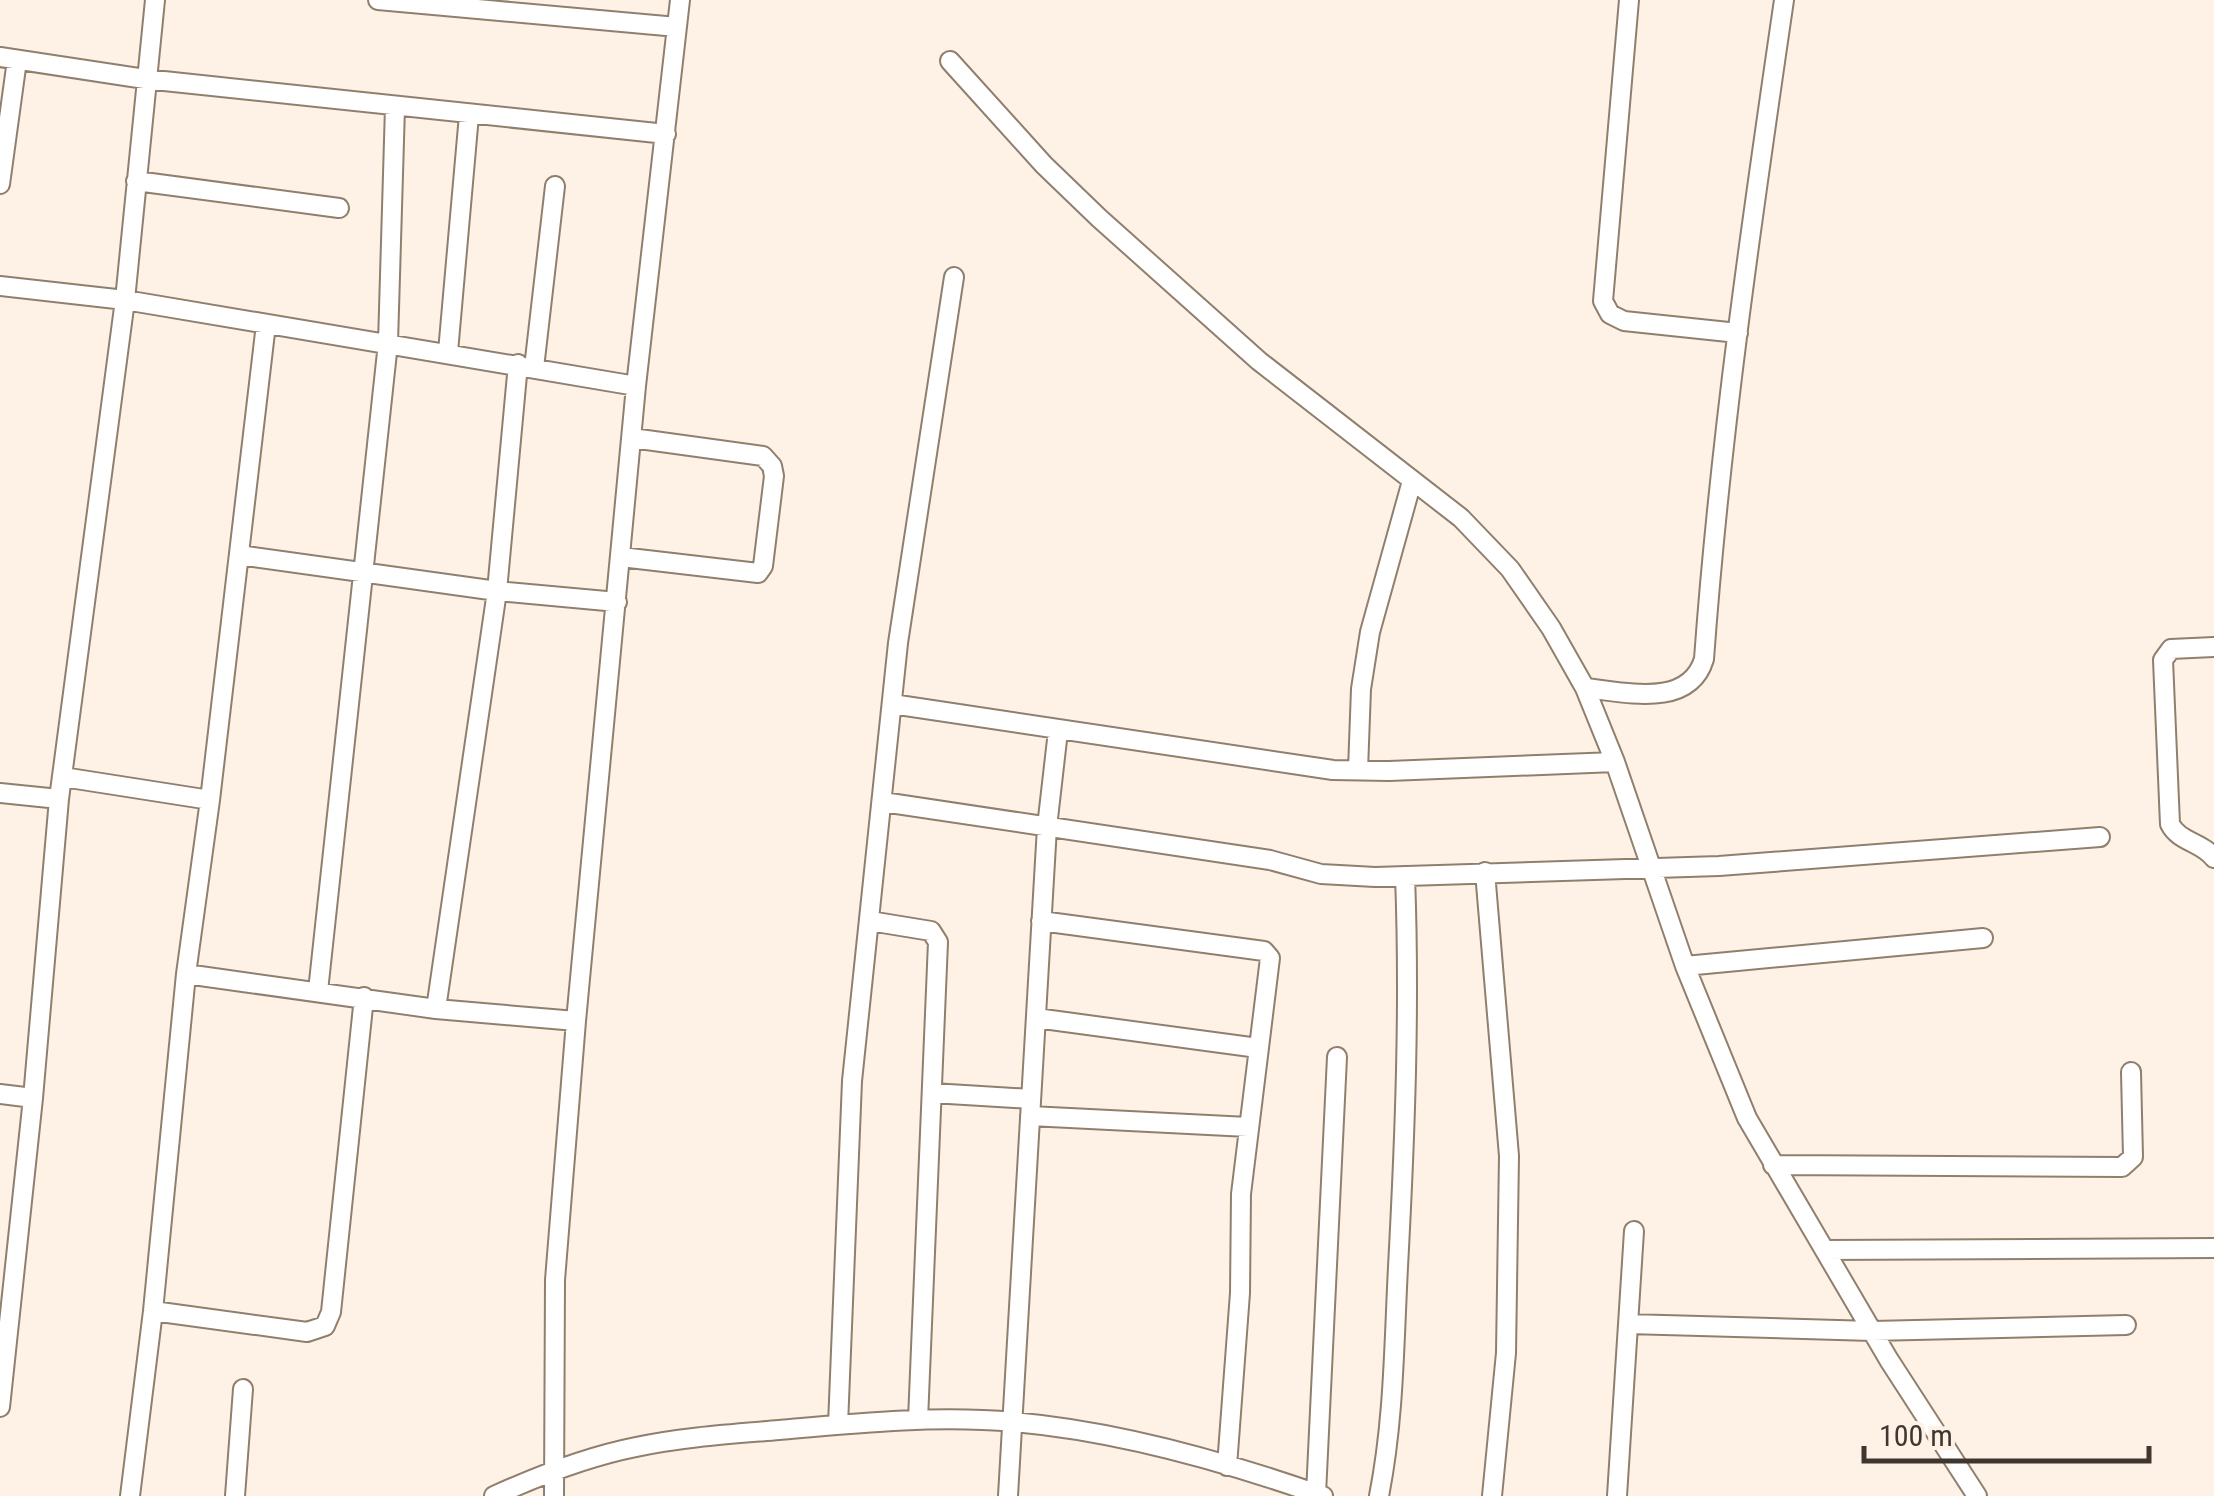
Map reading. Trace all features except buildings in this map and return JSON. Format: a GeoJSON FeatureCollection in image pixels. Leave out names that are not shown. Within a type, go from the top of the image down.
{"type":"FeatureCollection","features":[{"type":"Feature","properties":{"kind":"street"},"geometry":{"type":"LineString","coordinates":[[0,1407],[59,800],[126,300],[155,0]]}},
{"type":"Feature","properties":{"kind":"street"},"geometry":{"type":"LineString","coordinates":[[378,0],[677,28]]}},
{"type":"Feature","properties":{"kind":"street"},"geometry":{"type":"LineString","coordinates":[[554,1496],[556,1280],[576,1021],[636,386],[680,0]]}},
{"type":"Feature","properties":{"kind":"street"},"geometry":{"type":"LineString","coordinates":[[1628,0],[1603,301],[1610,314],[1624,321],[1738,334]]}},
{"type":"Feature","properties":{"kind":"street"},"geometry":{"type":"LineString","coordinates":[[1585,688],[1662,692],[1682,688],[1700,672],[1758,168],[1784,0]]}},
{"type":"Feature","properties":{"kind":"street"},"geometry":{"type":"LineString","coordinates":[[0,184],[8,58],[395,107],[666,134]]}},
{"type":"Feature","properties":{"kind":"street"},"geometry":{"type":"LineString","coordinates":[[950,61],[1044,165],[1114,231],[1259,361],[1461,518],[1510,568],[1585,688],[1722,1062],[1773,1165],[1977,1496]]}},
{"type":"Feature","properties":{"kind":"street"},"geometry":{"type":"LineString","coordinates":[[318,991],[388,343],[395,107]]}},
{"type":"Feature","properties":{"kind":"street"},"geometry":{"type":"LineString","coordinates":[[448,352],[470,115]]}},
{"type":"Feature","properties":{"kind":"street"},"geometry":{"type":"LineString","coordinates":[[136,181],[339,208]]}},
{"type":"Feature","properties":{"kind":"street"},"geometry":{"type":"LineString","coordinates":[[436,1009],[555,186]]}},
{"type":"Feature","properties":{"kind":"street"},"geometry":{"type":"LineString","coordinates":[[838,1425],[852,1082],[898,642],[954,277]]}},
{"type":"Feature","properties":{"kind":"street"},"geometry":{"type":"LineString","coordinates":[[0,286],[126,300],[636,386]]}},
{"type":"Feature","properties":{"kind":"street"},"geometry":{"type":"LineString","coordinates":[[130,1496],[153,1311],[186,974],[266,324]]}},
{"type":"Feature","properties":{"kind":"street"},"geometry":{"type":"LineString","coordinates":[[621,557],[758,573],[763,566],[774,476],[772,466],[763,456],[632,438]]}},
{"type":"Feature","properties":{"kind":"street"},"geometry":{"type":"LineString","coordinates":[[1358,770],[1364,663],[1412,481]]}},
{"type":"Feature","properties":{"kind":"street"},"geometry":{"type":"LineString","coordinates":[[239,555],[497,592],[617,602]]}},
{"type":"Feature","properties":{"kind":"street"},"geometry":{"type":"LineString","coordinates":[[2214,647],[2170,649],[2162,660],[2170,824],[2179,836],[2207,849],[2214,858]]}},
{"type":"Feature","properties":{"kind":"street"},"geometry":{"type":"LineString","coordinates":[[892,704],[1333,770],[1615,762]]}},
{"type":"Feature","properties":{"kind":"street"},"geometry":{"type":"LineString","coordinates":[[1008,1496],[1047,827],[1058,730]]}},
{"type":"Feature","properties":{"kind":"street"},"geometry":{"type":"LineString","coordinates":[[63,777],[210,800]]}},
{"type":"Feature","properties":{"kind":"street"},"geometry":{"type":"LineString","coordinates":[[0,793],[59,800]]}},
{"type":"Feature","properties":{"kind":"street"},"geometry":{"type":"LineString","coordinates":[[883,802],[1270,860],[1321,874],[1405,876],[1719,866],[2100,836]]}},
{"type":"Feature","properties":{"kind":"street"},"geometry":{"type":"LineString","coordinates":[[1485,872],[1510,1156],[1506,1353],[1492,1496]]}},
{"type":"Feature","properties":{"kind":"street"},"geometry":{"type":"LineString","coordinates":[[1379,1496],[1392,1414],[1404,1148],[1409,986],[1405,876]]}},
{"type":"Feature","properties":{"kind":"street"},"geometry":{"type":"LineString","coordinates":[[1041,921],[1267,952],[1270,961],[1241,1194],[1240,1293],[1228,1466]]}},
{"type":"Feature","properties":{"kind":"street"},"geometry":{"type":"LineString","coordinates":[[870,922],[931,931],[937,938],[918,1420]]}},
{"type":"Feature","properties":{"kind":"street"},"geometry":{"type":"LineString","coordinates":[[1685,966],[1983,938]]}},
{"type":"Feature","properties":{"kind":"street"},"geometry":{"type":"LineString","coordinates":[[186,974],[436,1009],[576,1021]]}},
{"type":"Feature","properties":{"kind":"street"},"geometry":{"type":"LineString","coordinates":[[153,1311],[307,1332],[325,1326],[331,1312],[364,997]]}},
{"type":"Feature","properties":{"kind":"street"},"geometry":{"type":"LineString","coordinates":[[1036,1018],[1258,1048]]}},
{"type":"Feature","properties":{"kind":"street"},"geometry":{"type":"LineString","coordinates":[[494,1496],[555,1469],[638,1446],[918,1420],[1012,1422],[1148,1445],[1319,1495],[1337,1057]]}},
{"type":"Feature","properties":{"kind":"street"},"geometry":{"type":"LineString","coordinates":[[1773,1165],[2122,1166],[2133,1157],[2132,1072]]}},
{"type":"Feature","properties":{"kind":"street"},"geometry":{"type":"LineString","coordinates":[[932,1093],[1030,1108],[1248,1126]]}},
{"type":"Feature","properties":{"kind":"street"},"geometry":{"type":"LineString","coordinates":[[0,1094],[33,1098]]}},
{"type":"Feature","properties":{"kind":"street"},"geometry":{"type":"LineString","coordinates":[[1617,1496],[1634,1231]]}},
{"type":"Feature","properties":{"kind":"street"},"geometry":{"type":"LineString","coordinates":[[1826,1250],[2214,1248]]}},
{"type":"Feature","properties":{"kind":"street"},"geometry":{"type":"LineString","coordinates":[[1628,1324],[1872,1331],[2126,1324]]}},
{"type":"Feature","properties":{"kind":"street"},"geometry":{"type":"LineString","coordinates":[[235,1496],[243,1390]]}}]}
